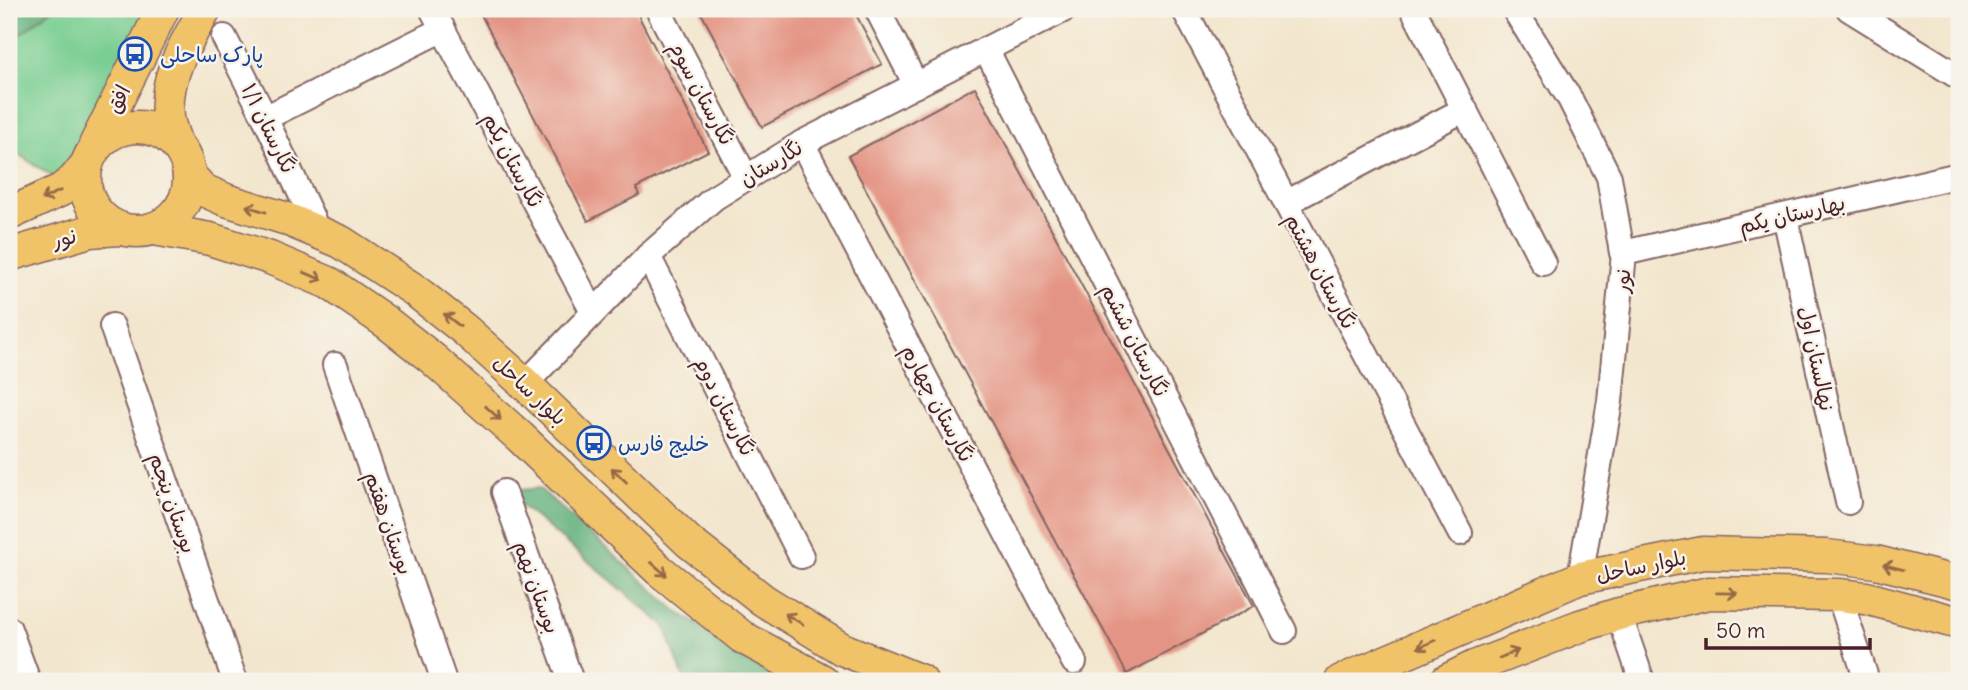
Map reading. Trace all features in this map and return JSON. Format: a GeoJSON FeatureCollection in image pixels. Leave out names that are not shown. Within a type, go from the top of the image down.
{"type":"FeatureCollection","features":[{"type":"Feature","properties":{"kind":"main road","name":"افق"},"geometry":{"type":"LineString","coordinates":[[89,158],[163,9]]}},
{"type":"Feature","properties":{"kind":"main road"},"geometry":{"type":"LineString","coordinates":[[176,144],[162,133],[146,127],[115,131],[102,139],[89,158],[84,181],[94,210],[105,221],[120,229],[137,232],[154,229],[170,221],[181,208],[188,192],[189,175],[185,158],[176,144],[168,119],[167,93],[174,65],[205,9]]}},
{"type":"Feature","properties":{"kind":"main road","name":"نور"},"geometry":{"type":"LineString","coordinates":[[9,215],[61,190],[74,180],[89,158]]}},
{"type":"Feature","properties":{"kind":"main road","name":"بلوار ساحل"},"geometry":{"type":"LineString","coordinates":[[189,175],[203,190],[284,218],[341,242],[412,289],[465,330],[525,384],[689,542],[763,600],[842,649],[921,681]]}},
{"type":"Feature","properties":{"kind":"main road","name":"نور"},"geometry":{"type":"LineString","coordinates":[[9,255],[90,231],[120,229]]}},
{"type":"Feature","properties":{"kind":"main road","name":"بلوار ساحل"},"geometry":{"type":"LineString","coordinates":[[154,229],[210,239],[270,258],[329,284],[386,322],[433,359],[520,437],[659,570],[742,636],[823,681]]}},
{"type":"Feature","properties":{"kind":"main road","name":"بلوار ساحل"},"geometry":{"type":"LineString","coordinates":[[1341,681],[1580,578],[1703,553],[1827,556],[1876,562],[1959,583]]}},
{"type":"Feature","properties":{"kind":"main road"},"geometry":{"type":"LineString","coordinates":[[1580,578],[1580,626]]}},
{"type":"Feature","properties":{"kind":"main road","name":"بلوار ساحل"},"geometry":{"type":"LineString","coordinates":[[1446,681],[1474,667],[1580,626],[1709,593],[1839,595],[1866,598],[1959,623]]}},
{"type":"Feature","properties":{"kind":"main road"},"geometry":{"type":"LineString","coordinates":[[842,649],[852,681]]}},
{"type":"Feature","properties":{"kind":"street","name":"نگارستان سوم"},"geometry":{"type":"LineString","coordinates":[[658,9],[746,178]]}},
{"type":"Feature","properties":{"kind":"street"},"geometry":{"type":"LineString","coordinates":[[877,9],[916,85]]}},
{"type":"Feature","properties":{"kind":"street","name":"نگارستان"},"geometry":{"type":"LineString","coordinates":[[525,384],[648,256],[714,198],[802,143],[1065,9]]}},
{"type":"Feature","properties":{"kind":"street","name":"نگارستان هشتم"},"geometry":{"type":"LineString","coordinates":[[1184,9],[1460,533]]}},
{"type":"Feature","properties":{"kind":"street"},"geometry":{"type":"LineString","coordinates":[[1413,9],[1543,263]]}},
{"type":"Feature","properties":{"kind":"street"},"geometry":{"type":"LineString","coordinates":[[1849,9],[1959,77]]}},
{"type":"Feature","properties":{"kind":"street","name":"نور"},"geometry":{"type":"LineString","coordinates":[[1523,10],[1609,177],[1624,253],[1610,401],[1580,578]]}},
{"type":"Feature","properties":{"kind":"street"},"geometry":{"type":"LineString","coordinates":[[265,118],[438,19]]}},
{"type":"Feature","properties":{"kind":"street","name":"نگارستان یکم"},"geometry":{"type":"LineString","coordinates":[[438,19],[593,312]]}},
{"type":"Feature","properties":{"kind":"street","name":"نگارستان ۱/۱"},"geometry":{"type":"LineString","coordinates":[[224,37],[313,220]]}},
{"type":"Feature","properties":{"kind":"street","name":"نگارستان ششم"},"geometry":{"type":"LineString","coordinates":[[986,50],[1284,631]]}},
{"type":"Feature","properties":{"kind":"street"},"geometry":{"type":"LineString","coordinates":[[1286,203],[1465,109]]}},
{"type":"Feature","properties":{"kind":"street","name":"نگارستان چهارم"},"geometry":{"type":"LineString","coordinates":[[802,143],[1074,662]]}},
{"type":"Feature","properties":{"kind":"street","name":"بهارستان یکم"},"geometry":{"type":"LineString","coordinates":[[1624,253],[1959,175]]}},
{"type":"Feature","properties":{"kind":"street","name":"نهالستان اول"},"geometry":{"type":"LineString","coordinates":[[1785,216],[1848,502]]}},
{"type":"Feature","properties":{"kind":"street","name":"نگارستان دوم"},"geometry":{"type":"LineString","coordinates":[[648,256],[801,556]]}},
{"type":"Feature","properties":{"kind":"street","name":"بوستان پنجم"},"geometry":{"type":"LineString","coordinates":[[112,326],[235,681]]}},
{"type":"Feature","properties":{"kind":"street","name":"بوستان هفتم"},"geometry":{"type":"LineString","coordinates":[[335,365],[444,681]]}},
{"type":"Feature","properties":{"kind":"street","name":"بوستان نهم"},"geometry":{"type":"LineString","coordinates":[[503,492],[571,681]]}},
{"type":"Feature","properties":{"kind":"street"},"geometry":{"type":"LineString","coordinates":[[1839,595],[1867,681]]}},
{"type":"Feature","properties":{"kind":"street"},"geometry":{"type":"LineString","coordinates":[[1619,614],[1642,681]]}},
{"type":"Feature","properties":{"kind":"street"},"geometry":{"type":"LineString","coordinates":[[9,629],[28,681]]}},
{"type":"Feature","properties":{"kind":"green space"},"geometry":{"type":"Polygon","coordinates":[[[9,9],[155,9],[60,181],[9,148],[9,9]]]}},
{"type":"Feature","properties":{"kind":"green space"},"geometry":{"type":"Polygon","coordinates":[[[9,9],[52,9],[9,40],[9,9]]]}},
{"type":"Feature","properties":{"kind":"green space"},"geometry":{"type":"Polygon","coordinates":[[[539,488],[678,612],[784,681],[685,681],[664,625],[504,492],[539,488]]]}},
{"type":"Feature","properties":{"kind":"building"},"geometry":{"type":"Polygon","coordinates":[[[478,9],[635,9],[708,151],[636,188],[639,195],[588,221],[478,9]]]}},
{"type":"Feature","properties":{"kind":"building"},"geometry":{"type":"Polygon","coordinates":[[[699,9],[853,9],[882,64],[762,127],[699,9]]]}},
{"type":"Feature","properties":{"kind":"building"},"geometry":{"type":"Polygon","coordinates":[[[975,87],[1254,606],[1127,674],[848,156],[975,87]]]}},
{"type":"Feature","properties":{"kind":"place","name":"پارک ساحلی"},"geometry":{"type":"Point","coordinates":[135,54]}},
{"type":"Feature","properties":{"kind":"place","name":"خلیج فارس"},"geometry":{"type":"Point","coordinates":[594,443]}}]}
